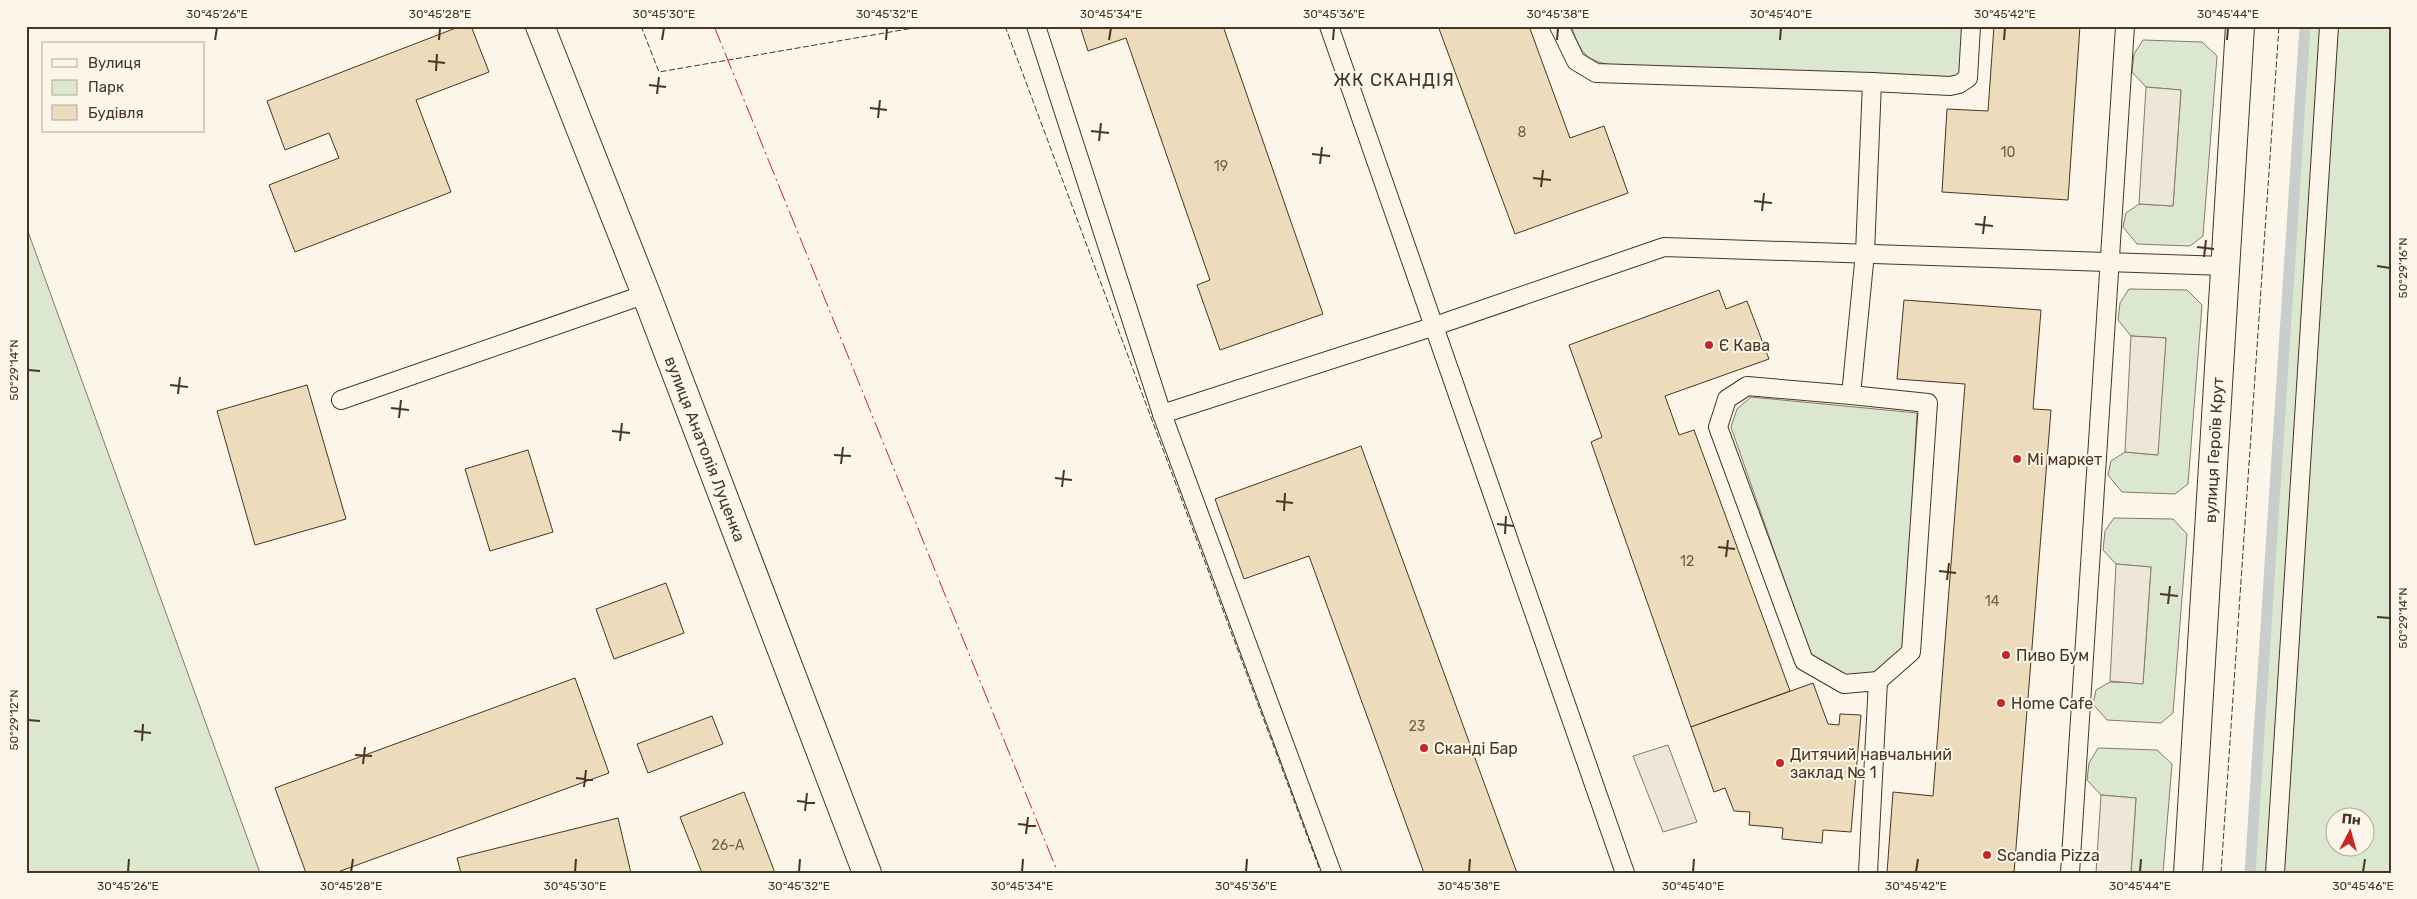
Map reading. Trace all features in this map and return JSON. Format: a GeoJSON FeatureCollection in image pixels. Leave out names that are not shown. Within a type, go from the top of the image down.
{"type":"FeatureCollection","features":[{"type":"Feature","properties":{"kind":"street","name":"вулиця Анатолія Луценка"},"geometry":{"type":"LineString","coordinates":[[540,26],[646,294],[867,873]]}},
{"type":"Feature","properties":{"kind":"street","name":"вулиця Героїв Крут"},"geometry":{"type":"LineString","coordinates":[[2188,873],[2240,26]]}},
{"type":"Feature","properties":{"kind":"lane"},"geometry":{"type":"LineString","coordinates":[[1036,26],[1162,414],[1332,873]]}},
{"type":"Feature","properties":{"kind":"lane"},"geometry":{"type":"LineString","coordinates":[[1329,26],[1432,326],[1626,873]]}},
{"type":"Feature","properties":{"kind":"lane"},"geometry":{"type":"LineString","coordinates":[[1559,26],[1576,61],[1596,73],[1950,86],[1959,84],[1968,78],[1971,26]]}},
{"type":"Feature","properties":{"kind":"lane"},"geometry":{"type":"LineString","coordinates":[[2070,873],[2125,26]]}},
{"type":"Feature","properties":{"kind":"lane"},"geometry":{"type":"LineString","coordinates":[[2275,873],[2329,26]]}},
{"type":"Feature","properties":{"kind":"lane"},"geometry":{"type":"LineString","coordinates":[[1851,395],[1866,254],[1872,82]]}},
{"type":"Feature","properties":{"kind":"lane"},"geometry":{"type":"LineString","coordinates":[[1162,414],[1432,326],[1664,247],[2225,266]]}},
{"type":"Feature","properties":{"kind":"lane"},"geometry":{"type":"LineString","coordinates":[[341,400],[646,294]]}},
{"type":"Feature","properties":{"kind":"lane"},"geometry":{"type":"LineString","coordinates":[[1747,386],[1928,403],[1911,652],[1878,681],[1844,684],[1804,661],[1718,427],[1727,399],[1747,386]]}},
{"type":"Feature","properties":{"kind":"lane"},"geometry":{"type":"LineString","coordinates":[[1868,873],[1878,681]]}},
{"type":"Feature","properties":{"kind":"green space"},"geometry":{"type":"Polygon","coordinates":[[[1571,26],[1966,26],[1963,75],[1957,80],[1617,66],[1598,62],[1586,55],[1578,44],[1571,26]]]}},
{"type":"Feature","properties":{"kind":"green space"},"geometry":{"type":"Polygon","coordinates":[[[2305,26],[2391,26],[2391,873],[2250,873],[2305,26]]]}},
{"type":"Feature","properties":{"kind":"green space"},"geometry":{"type":"Polygon","coordinates":[[[2143,40],[2202,42],[2217,56],[2203,236],[2190,246],[2137,244],[2123,227],[2126,213],[2139,204],[2173,206],[2181,90],[2146,87],[2132,72],[2134,54],[2143,40]]]}},
{"type":"Feature","properties":{"kind":"green space"},"geometry":{"type":"Polygon","coordinates":[[[26,226],[260,873],[26,873],[26,226]]]}},
{"type":"Feature","properties":{"kind":"green space"},"geometry":{"type":"Polygon","coordinates":[[[2129,289],[2187,290],[2202,305],[2188,484],[2175,494],[2122,492],[2108,475],[2111,461],[2125,452],[2157,455],[2166,338],[2131,336],[2118,320],[2120,303],[2129,289]]]}},
{"type":"Feature","properties":{"kind":"green space"},"geometry":{"type":"Polygon","coordinates":[[[1751,397],[1917,413],[1904,649],[1874,674],[1844,678],[1812,660],[1731,427],[1737,409],[1751,397]]]}},
{"type":"Feature","properties":{"kind":"green space"},"geometry":{"type":"Polygon","coordinates":[[[2114,518],[2173,519],[2187,534],[2173,713],[2161,723],[2107,720],[2093,704],[2096,690],[2110,682],[2143,683],[2151,567],[2116,564],[2103,550],[2105,531],[2114,518]]]}},
{"type":"Feature","properties":{"kind":"green space"},"geometry":{"type":"Polygon","coordinates":[[[2098,748],[2157,750],[2172,764],[2163,873],[2131,873],[2136,798],[2101,795],[2087,780],[2089,763],[2098,748]]]}},
{"type":"Feature","properties":{"kind":"shaded area"},"geometry":{"type":"Polygon","coordinates":[[[2146,87],[2181,90],[2173,206],[2139,204],[2146,87]]]}},
{"type":"Feature","properties":{"kind":"shaded area"},"geometry":{"type":"Polygon","coordinates":[[[2131,336],[2166,338],[2158,455],[2125,452],[2131,336]]]}},
{"type":"Feature","properties":{"kind":"shaded area"},"geometry":{"type":"Polygon","coordinates":[[[2116,564],[2151,567],[2143,684],[2110,681],[2116,564]]]}},
{"type":"Feature","properties":{"kind":"shaded area"},"geometry":{"type":"Polygon","coordinates":[[[1668,745],[1697,822],[1663,832],[1633,756],[1668,745]]]}},
{"type":"Feature","properties":{"kind":"shaded area"},"geometry":{"type":"Polygon","coordinates":[[[2101,795],[2136,798],[2131,873],[2096,873],[2101,795]]]}},
{"type":"Feature","properties":{"kind":"building"},"geometry":{"type":"Polygon","coordinates":[[[461,26],[471,26],[489,72],[416,100],[451,192],[295,252],[269,185],[339,158],[329,133],[285,150],[267,101],[461,26]]]}},
{"type":"Feature","properties":{"kind":"building"},"geometry":{"type":"Polygon","coordinates":[[[1080,26],[1223,26],[1323,314],[1220,350],[1197,285],[1210,280],[1126,38],[1088,51],[1080,26]]]}},
{"type":"Feature","properties":{"kind":"building"},"geometry":{"type":"Polygon","coordinates":[[[1438,26],[1529,26],[1570,138],[1604,126],[1628,193],[1515,234],[1438,26]]]}},
{"type":"Feature","properties":{"kind":"building"},"geometry":{"type":"Polygon","coordinates":[[[1994,26],[2080,26],[2068,200],[1942,192],[1947,109],[1988,111],[1994,26]]]}},
{"type":"Feature","properties":{"kind":"building"},"geometry":{"type":"Polygon","coordinates":[[[1719,290],[1726,309],[1747,301],[1769,359],[1665,396],[1679,435],[1694,430],[1790,691],[1691,727],[1591,442],[1602,437],[1569,345],[1719,290]]]}},
{"type":"Feature","properties":{"kind":"building"},"geometry":{"type":"Polygon","coordinates":[[[1904,300],[2041,310],[2033,409],[2051,410],[2014,873],[1887,873],[1893,792],[1933,796],[1965,384],[1897,379],[1904,300]]]}},
{"type":"Feature","properties":{"kind":"building"},"geometry":{"type":"Polygon","coordinates":[[[307,385],[346,519],[255,545],[217,411],[307,385]]]}},
{"type":"Feature","properties":{"kind":"building"},"geometry":{"type":"Polygon","coordinates":[[[1361,446],[1517,873],[1424,873],[1309,556],[1244,579],[1215,499],[1361,446]]]}},
{"type":"Feature","properties":{"kind":"building"},"geometry":{"type":"Polygon","coordinates":[[[528,450],[553,532],[490,551],[465,469],[528,450]]]}},
{"type":"Feature","properties":{"kind":"building"},"geometry":{"type":"Polygon","coordinates":[[[666,583],[684,633],[614,659],[596,609],[666,583]]]}},
{"type":"Feature","properties":{"kind":"building"},"geometry":{"type":"Polygon","coordinates":[[[575,678],[609,773],[335,873],[306,873],[275,788],[575,678]]]}},
{"type":"Feature","properties":{"kind":"building","name":"Дитячий навчальний заклад № 1"},"geometry":{"type":"Polygon","coordinates":[[[1813,683],[1828,724],[1839,725],[1840,714],[1861,715],[1851,832],[1823,830],[1822,843],[1782,839],[1783,828],[1749,825],[1750,812],[1734,811],[1725,788],[1714,792],[1691,727],[1813,683]]]}},
{"type":"Feature","properties":{"kind":"building"},"geometry":{"type":"Polygon","coordinates":[[[712,716],[723,744],[648,773],[637,744],[712,716]]]}},
{"type":"Feature","properties":{"kind":"building"},"geometry":{"type":"Polygon","coordinates":[[[744,792],[775,873],[702,873],[680,817],[744,792]]]}},
{"type":"Feature","properties":{"kind":"building"},"geometry":{"type":"Polygon","coordinates":[[[618,818],[631,873],[461,873],[457,858],[618,818]]]}},
{"type":"Feature","properties":{"kind":"waterway"},"geometry":{"type":"LineString","coordinates":[[2250,873],[2305,26]]}},
{"type":"Feature","properties":{"kind":"fence"},"geometry":{"type":"LineString","coordinates":[[641,26],[659,72],[925,26]]}},
{"type":"Feature","properties":{"kind":"fence"},"geometry":{"type":"LineString","coordinates":[[1005,26],[1321,873]]}},
{"type":"Feature","properties":{"kind":"fence"},"geometry":{"type":"LineString","coordinates":[[2221,873],[2279,26]]}},
{"type":"Feature","properties":{"kind":"power"},"geometry":{"type":"LineString","coordinates":[[714,26],[1058,873]]}},
{"type":"Feature","properties":{"kind":"place","name":"Є Кава"},"geometry":{"type":"Point","coordinates":[1709,345]}},
{"type":"Feature","properties":{"kind":"place","name":"Мі маркет"},"geometry":{"type":"Point","coordinates":[2017,459]}},
{"type":"Feature","properties":{"kind":"place","name":"Пиво Бум"},"geometry":{"type":"Point","coordinates":[2006,655]}},
{"type":"Feature","properties":{"kind":"place","name":"Home Cafe"},"geometry":{"type":"Point","coordinates":[2001,703]}},
{"type":"Feature","properties":{"kind":"place","name":"Сканді Бар"},"geometry":{"type":"Point","coordinates":[1424,748]}},
{"type":"Feature","properties":{"kind":"place","name":"Дитячий навчальний заклад № 1"},"geometry":{"type":"Point","coordinates":[1780,763]}},
{"type":"Feature","properties":{"kind":"place","name":"Scandia Pizza"},"geometry":{"type":"Point","coordinates":[1987,855]}},
{"type":"Feature","properties":{"kind":"district","name":"ЖК СКАНДІЯ"},"geometry":{"type":"Point","coordinates":[1394,80]}}]}
